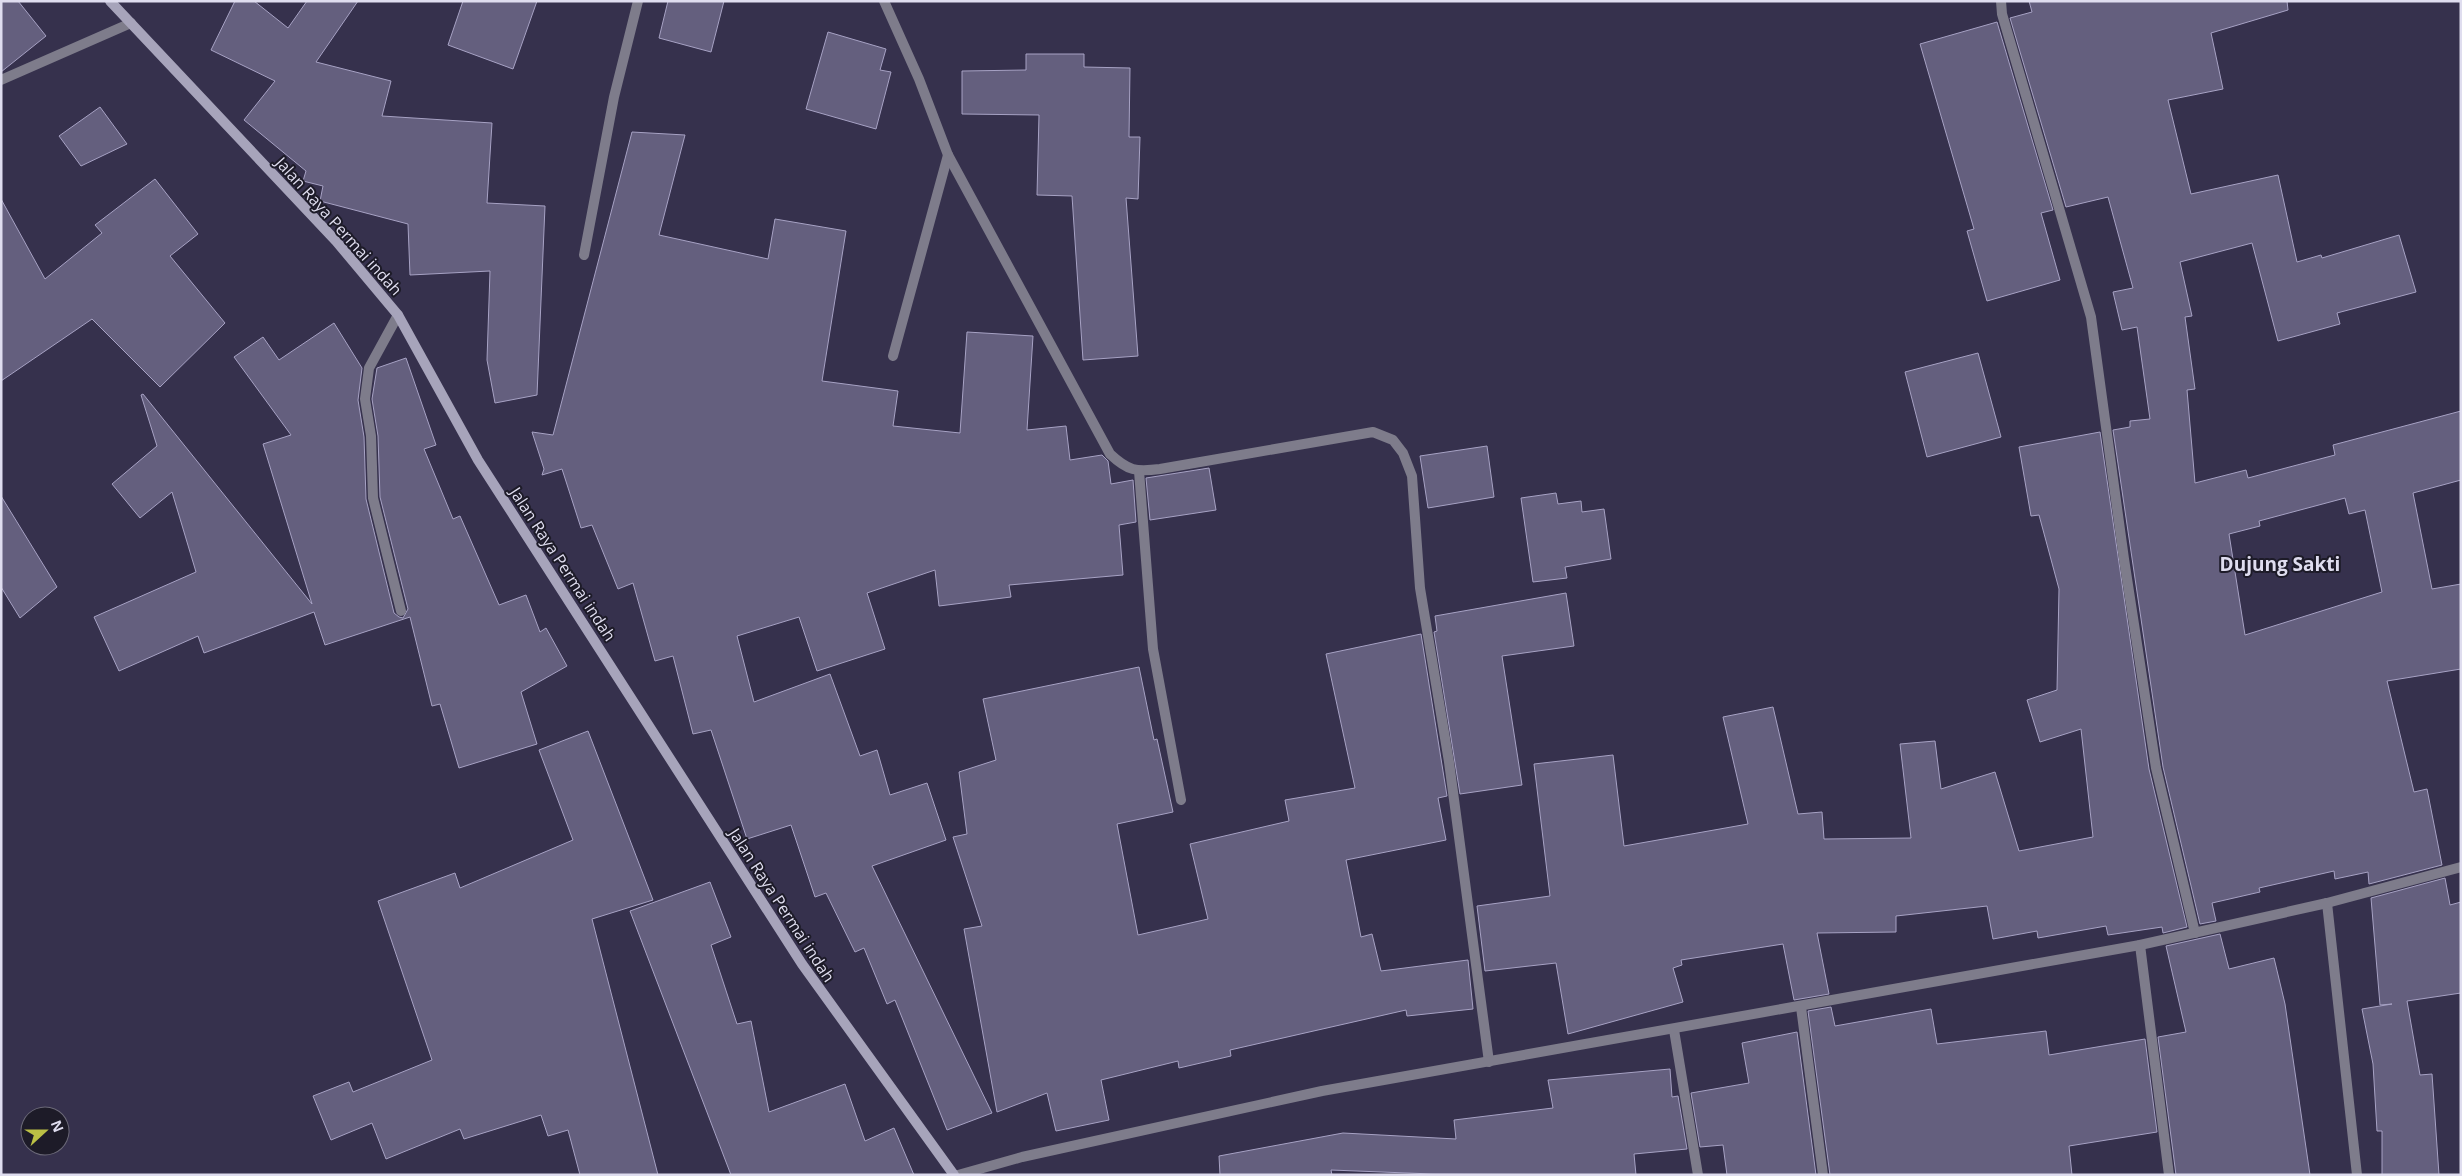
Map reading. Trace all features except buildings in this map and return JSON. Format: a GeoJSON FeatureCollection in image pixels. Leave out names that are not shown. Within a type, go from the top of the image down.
{"type":"FeatureCollection","features":[{"type":"Feature","properties":{"kind":"main road","name":"Jalan Raya Permai indah"},"geometry":{"type":"LineString","coordinates":[[110,1],[336,241],[398,315],[478,460],[802,964],[956,1175]]}},
{"type":"Feature","properties":{"kind":"street"},"geometry":{"type":"LineString","coordinates":[[584,256],[614,97],[638,1]]}},
{"type":"Feature","properties":{"kind":"street"},"geometry":{"type":"LineString","coordinates":[[884,1],[919,79],[948,155],[1110,454],[1124,466],[1139,471],[1373,432],[1393,440],[1403,453],[1412,476],[1420,588],[1449,762],[1489,1062]]}},
{"type":"Feature","properties":{"kind":"street"},"geometry":{"type":"LineString","coordinates":[[2001,1],[2002,14],[2091,317],[2156,768],[2196,933]]}},
{"type":"Feature","properties":{"kind":"street"},"geometry":{"type":"LineString","coordinates":[[1,80],[131,23]]}},
{"type":"Feature","properties":{"kind":"street"},"geometry":{"type":"LineString","coordinates":[[893,356],[948,155]]}},
{"type":"Feature","properties":{"kind":"street"},"geometry":{"type":"LineString","coordinates":[[398,315],[369,368],[365,399],[371,436],[373,498],[401,611]]}},
{"type":"Feature","properties":{"kind":"street"},"geometry":{"type":"LineString","coordinates":[[1139,471],[1153,648],[1182,800]]}},
{"type":"Feature","properties":{"kind":"street"},"geometry":{"type":"LineString","coordinates":[[956,1175],[1022,1157],[1312,1093],[1674,1030],[2140,945],[2327,903],[2461,867]]}},
{"type":"Feature","properties":{"kind":"street"},"geometry":{"type":"LineString","coordinates":[[2327,903],[2357,1175]]}},
{"type":"Feature","properties":{"kind":"street"},"geometry":{"type":"LineString","coordinates":[[2140,945],[2169,1175]]}},
{"type":"Feature","properties":{"kind":"street"},"geometry":{"type":"LineString","coordinates":[[1801,1007],[1822,1175]]}},
{"type":"Feature","properties":{"kind":"street"},"geometry":{"type":"LineString","coordinates":[[1674,1030],[1698,1175]]}},
{"type":"Feature","properties":{"kind":"district","name":"Dujung Sakti"},"geometry":{"type":"Point","coordinates":[2280,564]}}]}
